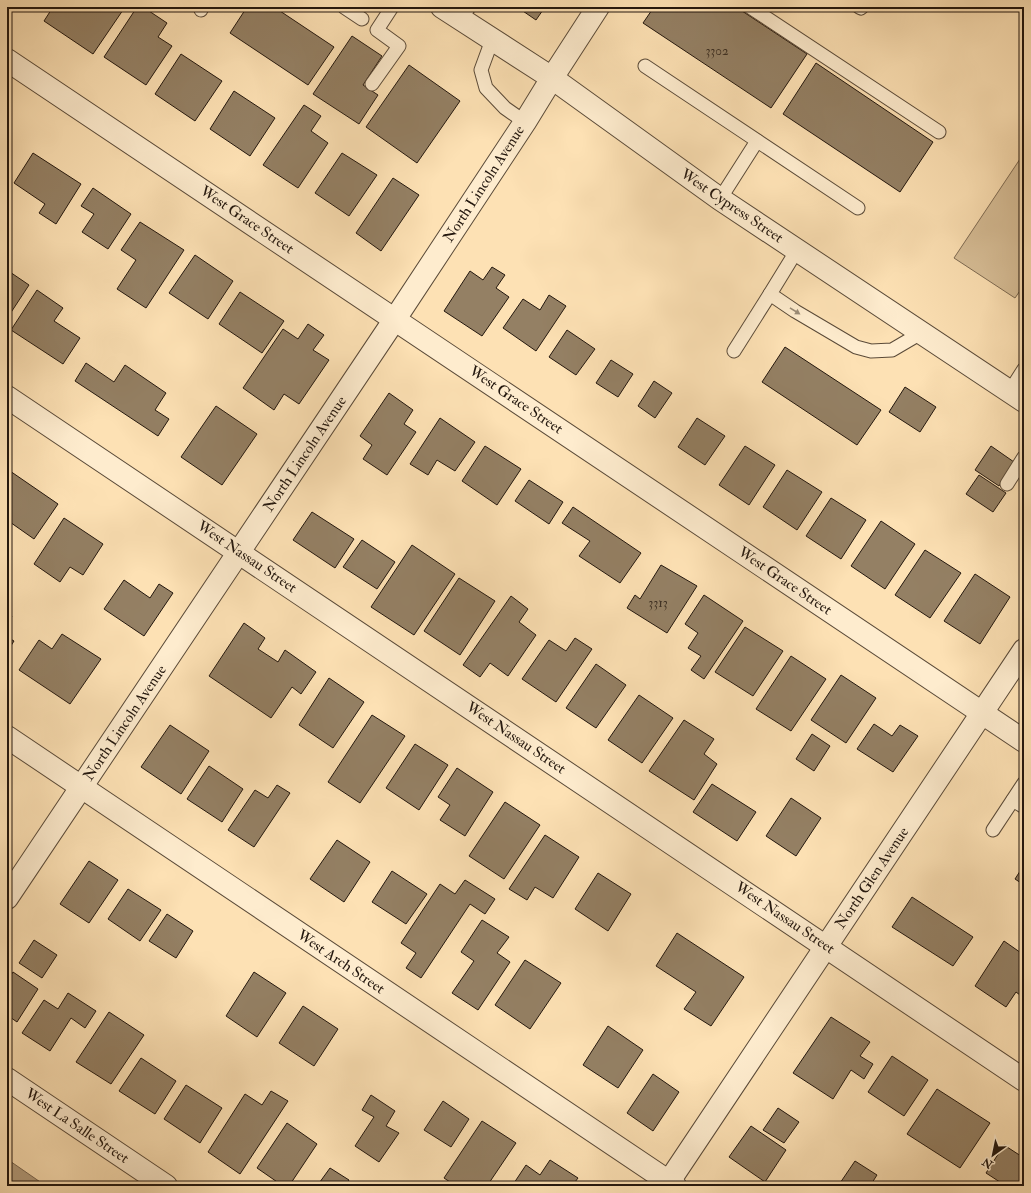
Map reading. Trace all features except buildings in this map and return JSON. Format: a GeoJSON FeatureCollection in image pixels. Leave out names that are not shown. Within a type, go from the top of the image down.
{"type":"FeatureCollection","features":[{"type":"Feature","properties":{"kind":"street","name":"West Cypress Street"},"geometry":{"type":"LineString","coordinates":[[442,7],[465,13],[492,40],[552,78],[720,199],[1017,396]]}},
{"type":"Feature","properties":{"kind":"street","name":"North Lincoln Avenue"},"geometry":{"type":"LineString","coordinates":[[7,898],[395,319],[525,122],[598,7]]}},
{"type":"Feature","properties":{"kind":"street","name":"West Grace Street"},"geometry":{"type":"LineString","coordinates":[[7,60],[1024,741]]}},
{"type":"Feature","properties":{"kind":"street","name":"West Nassau Street"},"geometry":{"type":"LineString","coordinates":[[7,397],[1024,1080]]}},
{"type":"Feature","properties":{"kind":"street","name":"North Glen Avenue"},"geometry":{"type":"LineString","coordinates":[[670,1185],[826,946],[1024,650]]}},
{"type":"Feature","properties":{"kind":"street","name":"West Arch Street"},"geometry":{"type":"LineString","coordinates":[[7,737],[670,1185]]}},
{"type":"Feature","properties":{"kind":"street","name":"West La Salle Street"},"geometry":{"type":"LineString","coordinates":[[7,1079],[166,1186]]}},
{"type":"Feature","properties":{"kind":"lane"},"geometry":{"type":"LineString","coordinates":[[344,7],[362,19]]}},
{"type":"Feature","properties":{"kind":"lane"},"geometry":{"type":"LineString","coordinates":[[372,84],[399,46],[377,30],[392,7]]}},
{"type":"Feature","properties":{"kind":"lane"},"geometry":{"type":"LineString","coordinates":[[750,7],[939,132]]}},
{"type":"Feature","properties":{"kind":"lane"},"geometry":{"type":"LineString","coordinates":[[492,40],[481,70],[486,88],[504,108],[525,122]]}},
{"type":"Feature","properties":{"kind":"lane"},"geometry":{"type":"LineString","coordinates":[[645,66],[858,208]]}},
{"type":"Feature","properties":{"kind":"lane"},"geometry":{"type":"LineString","coordinates":[[720,199],[758,141]]}},
{"type":"Feature","properties":{"kind":"lane"},"geometry":{"type":"LineString","coordinates":[[734,351],[797,250]]}},
{"type":"Feature","properties":{"kind":"lane"},"geometry":{"type":"LineString","coordinates":[[770,294],[795,311],[856,347],[871,351],[892,350],[921,333]]}},
{"type":"Feature","properties":{"kind":"lane"},"geometry":{"type":"LineString","coordinates":[[1017,396],[1024,369]]}},
{"type":"Feature","properties":{"kind":"lane"},"geometry":{"type":"LineString","coordinates":[[1006,484],[1024,457]]}},
{"type":"Feature","properties":{"kind":"lane"},"geometry":{"type":"LineString","coordinates":[[993,830],[1018,804],[1024,783]]}},
{"type":"Feature","properties":{"kind":"shaded area"},"geometry":{"type":"Polygon","coordinates":[[[1024,153],[1024,285],[1015,298],[954,258],[1024,153]]]}},
{"type":"Feature","properties":{"kind":"shaded area"},"geometry":{"type":"Polygon","coordinates":[[[7,1159],[46,1186],[7,1186],[7,1159]]]}}]}
